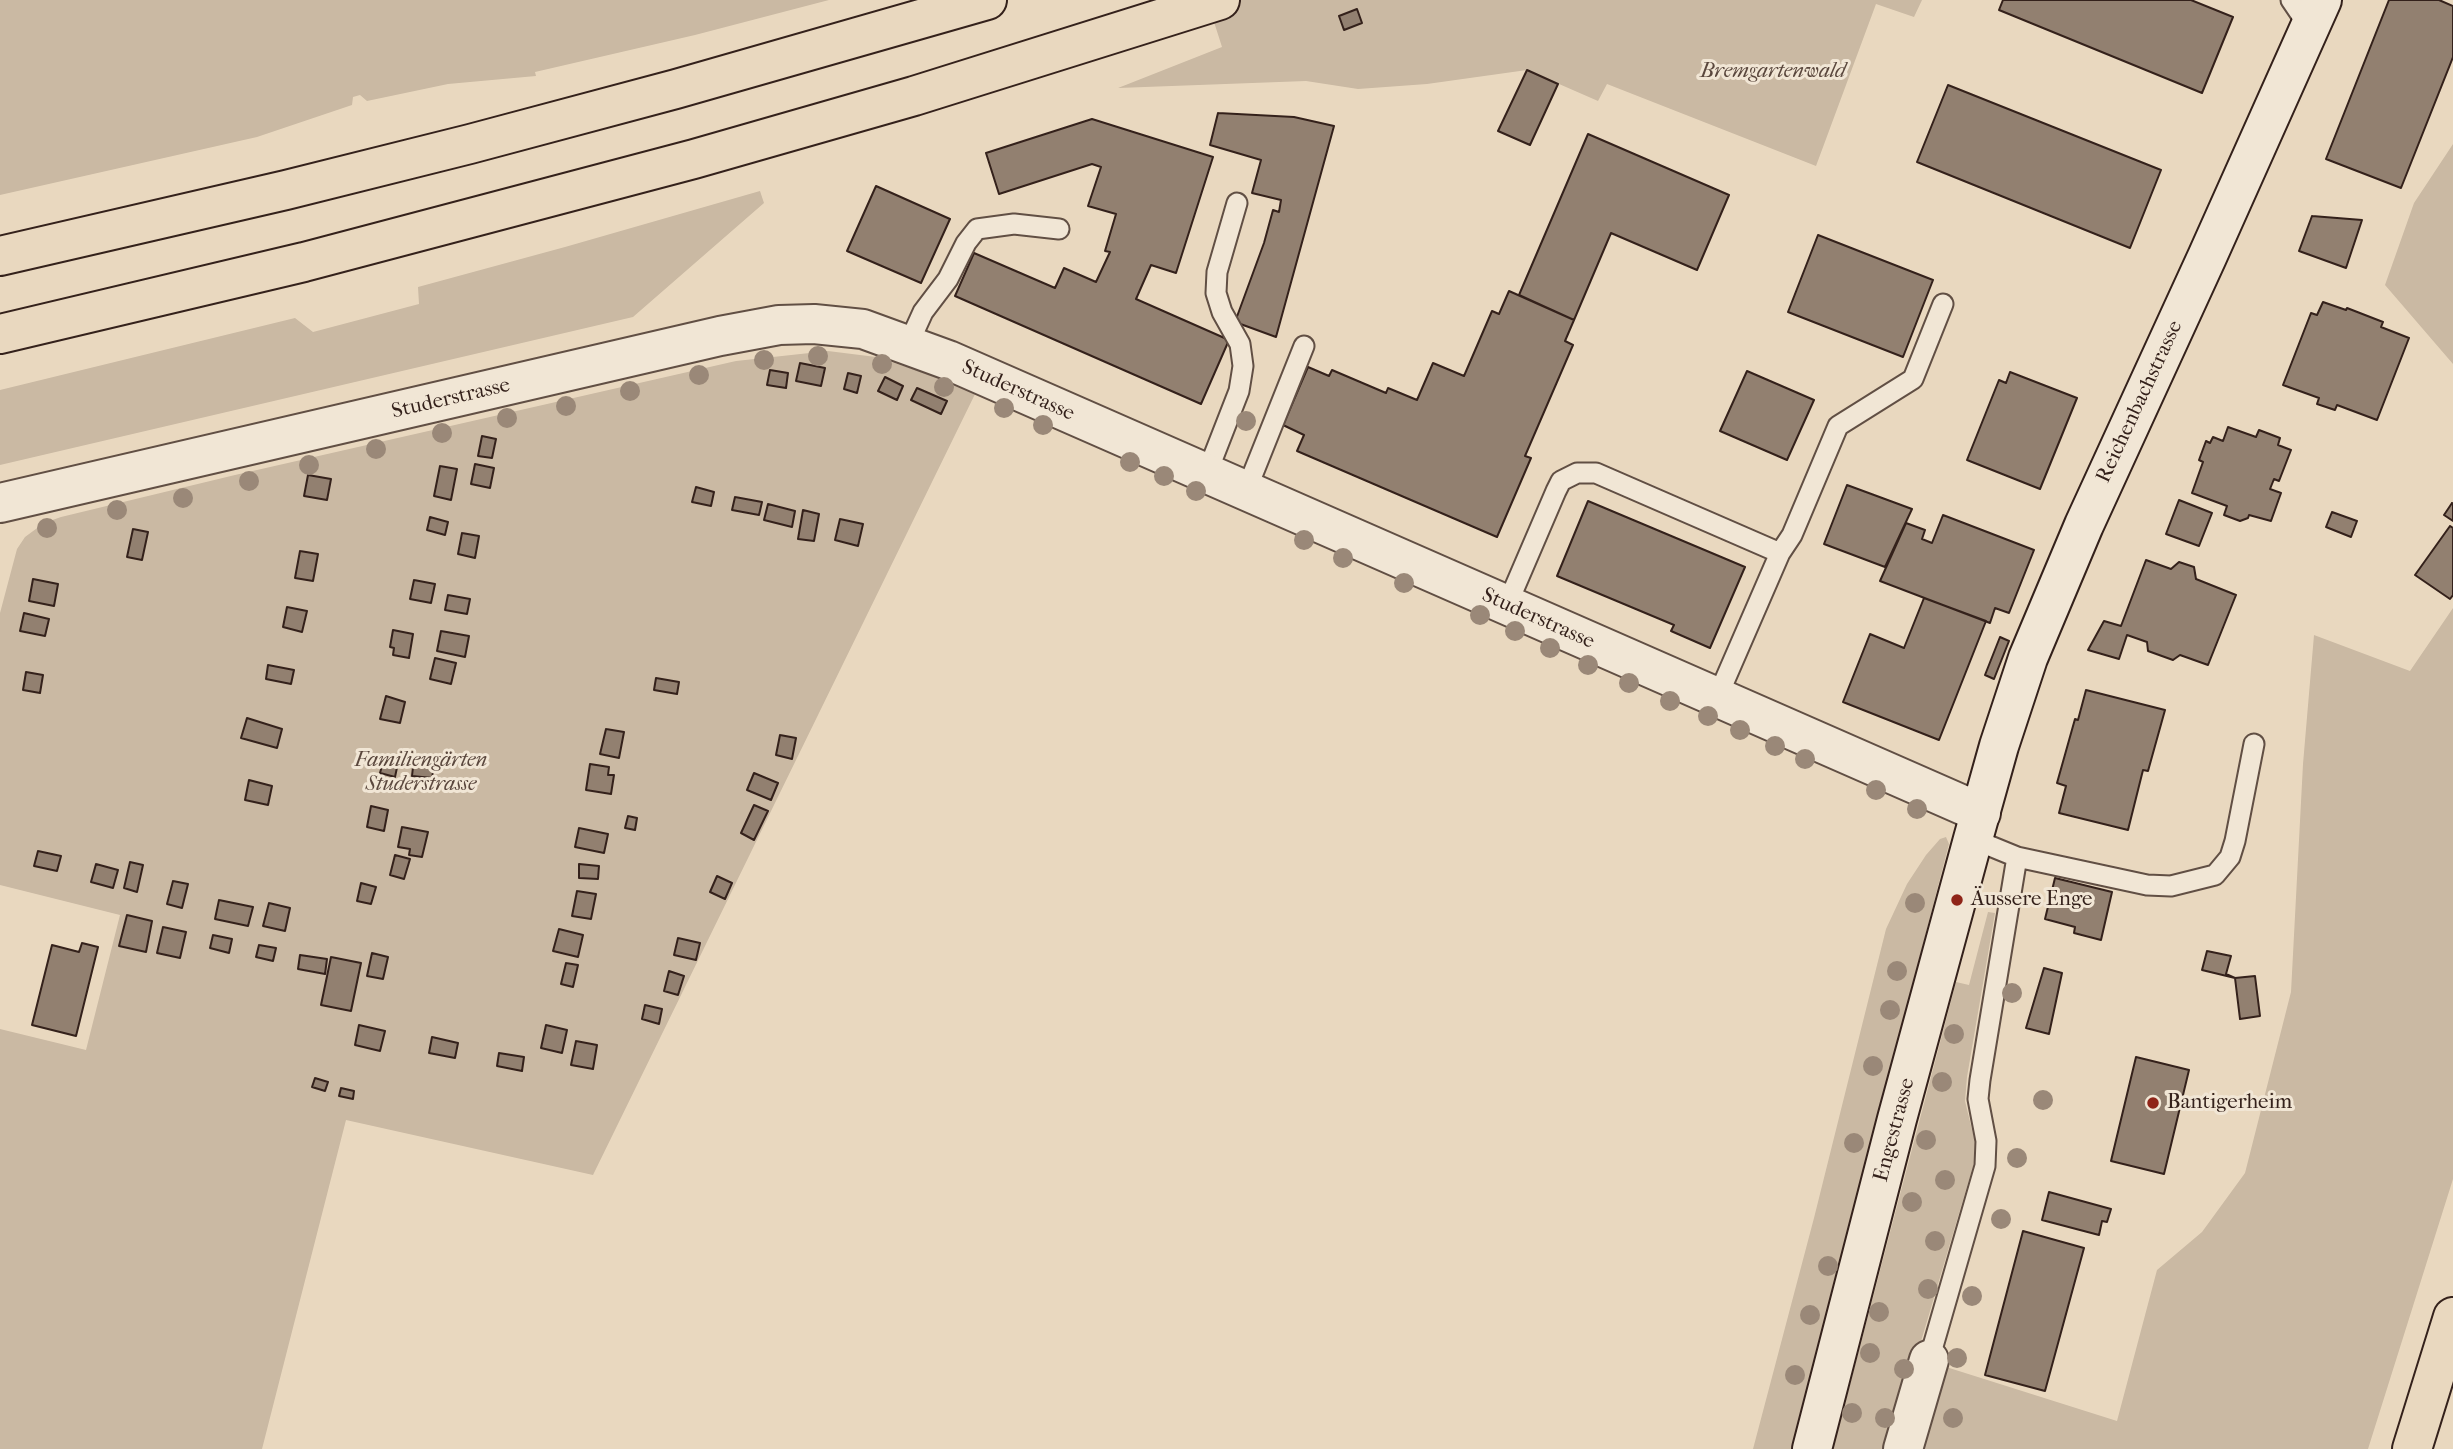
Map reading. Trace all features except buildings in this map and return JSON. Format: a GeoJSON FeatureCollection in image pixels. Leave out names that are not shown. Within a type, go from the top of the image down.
{"type":"FeatureCollection","features":[{"type":"Feature","properties":{"kind":"main road"},"geometry":{"type":"LineString","coordinates":[[0,256],[286,190],[482,141],[987,0]]}},
{"type":"Feature","properties":{"kind":"main road"},"geometry":{"type":"LineString","coordinates":[[0,334],[304,262],[694,159],[914,96],[1214,2]]}},
{"type":"Feature","properties":{"kind":"main road"},"geometry":{"type":"LineString","coordinates":[[2412,1449],[2453,1317]]}},
{"type":"Feature","properties":{"kind":"street","name":"Reichenbachstrasse"},"geometry":{"type":"LineString","coordinates":[[1977,826],[2018,687],[2046,614],[2307,9]]}},
{"type":"Feature","properties":{"kind":"street","name":"Studerstrasse"},"geometry":{"type":"LineString","coordinates":[[0,503],[720,336],[779,326],[814,324],[863,330],[948,360],[1717,698],[1977,826]]}},
{"type":"Feature","properties":{"kind":"street","name":"Engestrasse"},"geometry":{"type":"LineString","coordinates":[[1812,1449],[1897,1119],[1977,826]]}},
{"type":"Feature","properties":{"kind":"street"},"geometry":{"type":"LineString","coordinates":[[1903,1449],[1929,1360]]}},
{"type":"Feature","properties":{"kind":"lane"},"geometry":{"type":"LineString","coordinates":[[1207,473],[1239,391],[1243,366],[1240,344],[1222,312],[1216,293],[1217,272],[1237,202]]}},
{"type":"Feature","properties":{"kind":"lane"},"geometry":{"type":"LineString","coordinates":[[908,345],[923,312],[948,279],[966,243],[977,229],[1014,224],[1059,229]]}},
{"type":"Feature","properties":{"kind":"lane"},"geometry":{"type":"LineString","coordinates":[[1717,698],[1780,553],[1792,535],[1838,426],[1913,379],[1943,304]]}},
{"type":"Feature","properties":{"kind":"lane"},"geometry":{"type":"LineString","coordinates":[[1246,491],[1304,346]]}},
{"type":"Feature","properties":{"kind":"lane"},"geometry":{"type":"LineString","coordinates":[[1507,605],[1556,491],[1562,481],[1577,473],[1596,473],[1780,553]]}},
{"type":"Feature","properties":{"kind":"lane"},"geometry":{"type":"LineString","coordinates":[[1977,826],[2017,857],[2147,885],[2171,886],[2215,875],[2230,857],[2235,841],[2254,744]]}},
{"type":"Feature","properties":{"kind":"lane"},"geometry":{"type":"LineString","coordinates":[[1929,1360],[1984,1166],[1986,1141],[1978,1099],[1980,1080],[2017,857]]}},
{"type":"Feature","properties":{"kind":"green space"},"geometry":{"type":"Polygon","coordinates":[[[0,0],[829,0],[695,35],[535,72],[536,76],[448,84],[367,101],[360,95],[353,97],[352,105],[257,137],[0,195],[0,0]]]}},
{"type":"Feature","properties":{"kind":"green space","name":"Bremgartenwald"},"geometry":{"type":"Polygon","coordinates":[[[1207,0],[1922,0],[1914,17],[1876,4],[1816,166],[1607,84],[1598,101],[1527,70],[1427,84],[1358,89],[1306,81],[1118,88],[1222,47],[1207,0]]]}},
{"type":"Feature","properties":{"kind":"green space"},"geometry":{"type":"Polygon","coordinates":[[[2453,144],[2453,364],[2385,285],[2414,203],[2453,144]]]}},
{"type":"Feature","properties":{"kind":"green space"},"geometry":{"type":"Polygon","coordinates":[[[760,191],[764,203],[633,317],[0,465],[0,390],[295,318],[313,332],[419,304],[418,287],[760,191]]]}},
{"type":"Feature","properties":{"kind":"green space","name":"Familiengärten Studerstrasse"},"geometry":{"type":"Polygon","coordinates":[[[828,351],[876,357],[977,390],[593,1175],[346,1120],[262,1449],[0,1449],[0,1029],[86,1050],[120,915],[0,885],[0,613],[17,549],[25,537],[44,523],[61,517],[235,475],[736,361],[828,351]]]}},
{"type":"Feature","properties":{"kind":"green space"},"geometry":{"type":"Polygon","coordinates":[[[2453,608],[2453,1179],[2368,1449],[1919,1449],[1943,1366],[2117,1421],[2157,1270],[2202,1232],[2245,1173],[2291,992],[2303,764],[2314,635],[2410,671],[2453,608]]]}},
{"type":"Feature","properties":{"kind":"green space"},"geometry":{"type":"Polygon","coordinates":[[[1946,837],[1949,844],[1792,1449],[1753,1449],[1886,929],[1907,884],[1926,855],[1940,839],[1946,837]]]}},
{"type":"Feature","properties":{"kind":"green space"},"geometry":{"type":"Polygon","coordinates":[[[1988,912],[1995,913],[1965,1101],[1975,1142],[1974,1163],[1889,1449],[1833,1449],[1956,982],[1969,985],[1988,912]]]}},
{"type":"Feature","properties":{"kind":"place","name":"Äussere Enge"},"geometry":{"type":"Point","coordinates":[1957,900]}},
{"type":"Feature","properties":{"kind":"place","name":"Bantigerheim"},"geometry":{"type":"Point","coordinates":[2153,1103]}}]}
